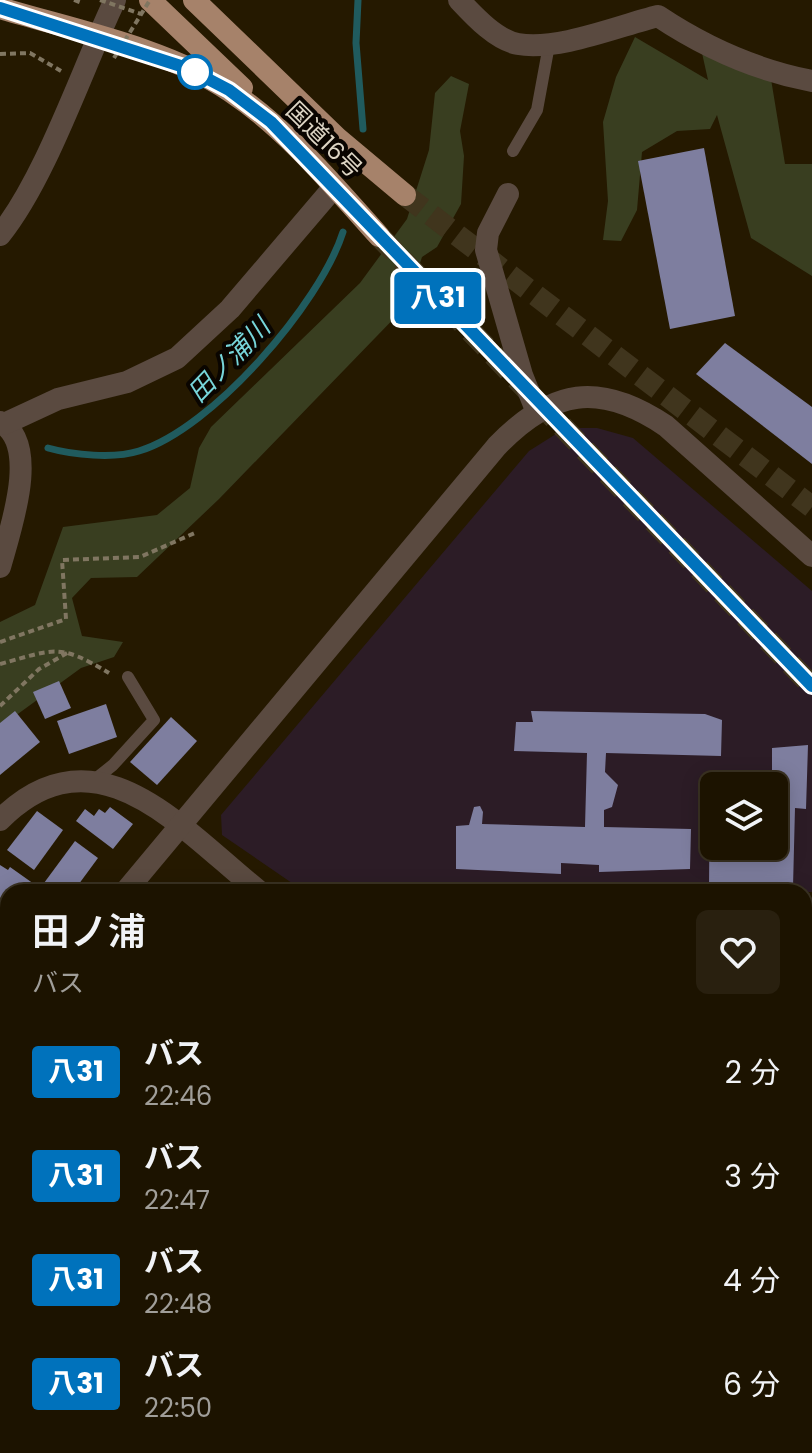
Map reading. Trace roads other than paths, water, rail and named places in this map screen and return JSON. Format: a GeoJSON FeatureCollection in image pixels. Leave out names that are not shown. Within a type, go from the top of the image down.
{"type":"FeatureCollection","features":[{"type":"Feature","properties":{"kind":"highway","name":"国道16号"},"geometry":{"type":"LineString","coordinates":[[194,0],[337,138],[405,195]]}},
{"type":"Feature","properties":{"kind":"highway"},"geometry":{"type":"LineString","coordinates":[[147,5],[253,99],[271,122]]}},
{"type":"Feature","properties":{"kind":"highway","name":"国道16号"},"geometry":{"type":"LineString","coordinates":[[0,8],[187,68],[229,90],[271,122],[379,236]]}},
{"type":"Feature","properties":{"kind":"street"},"geometry":{"type":"LineString","coordinates":[[0,235],[25,196],[115,0]]}},
{"type":"Feature","properties":{"kind":"street"},"geometry":{"type":"LineString","coordinates":[[459,0],[482,23],[516,44],[549,45],[658,16],[700,44],[770,73],[812,81]]}},
{"type":"Feature","properties":{"kind":"street"},"geometry":{"type":"LineString","coordinates":[[0,567],[22,457],[17,435],[2,423],[58,399],[127,382],[177,358],[230,309],[334,187]]}},
{"type":"Feature","properties":{"kind":"street"},"geometry":{"type":"LineString","coordinates":[[508,194],[488,233],[486,250],[522,375],[536,410]]}},
{"type":"Feature","properties":{"kind":"street"},"geometry":{"type":"LineString","coordinates":[[132,884],[497,446],[536,410],[555,402],[585,397],[621,401],[641,408],[666,426],[812,556]]}},
{"type":"Feature","properties":{"kind":"street"},"geometry":{"type":"LineString","coordinates":[[0,820],[28,796],[48,787],[93,781],[119,786],[181,826],[250,884]]}},
{"type":"Feature","properties":{"kind":"lane"},"geometry":{"type":"LineString","coordinates":[[513,151],[537,110],[549,45]]}},
{"type":"Feature","properties":{"kind":"lane"},"geometry":{"type":"LineString","coordinates":[[93,781],[113,765],[154,720],[128,677]]}},
{"type":"Feature","properties":{"kind":"waterway"},"geometry":{"type":"LineString","coordinates":[[358,0],[356,43],[363,129]]}},
{"type":"Feature","properties":{"kind":"waterway","name":"田ノ浦川"},"geometry":{"type":"LineString","coordinates":[[48,448],[94,455],[129,453],[168,438],[198,418],[230,391],[288,327],[312,294],[343,232]]}},
{"type":"Feature","properties":{"kind":"tunnel"},"geometry":{"type":"LineString","coordinates":[[405,195],[812,507]]}},
{"type":"Feature","properties":{"kind":"tunnel"},"geometry":{"type":"LineString","coordinates":[[379,236],[812,686]]}}]}
